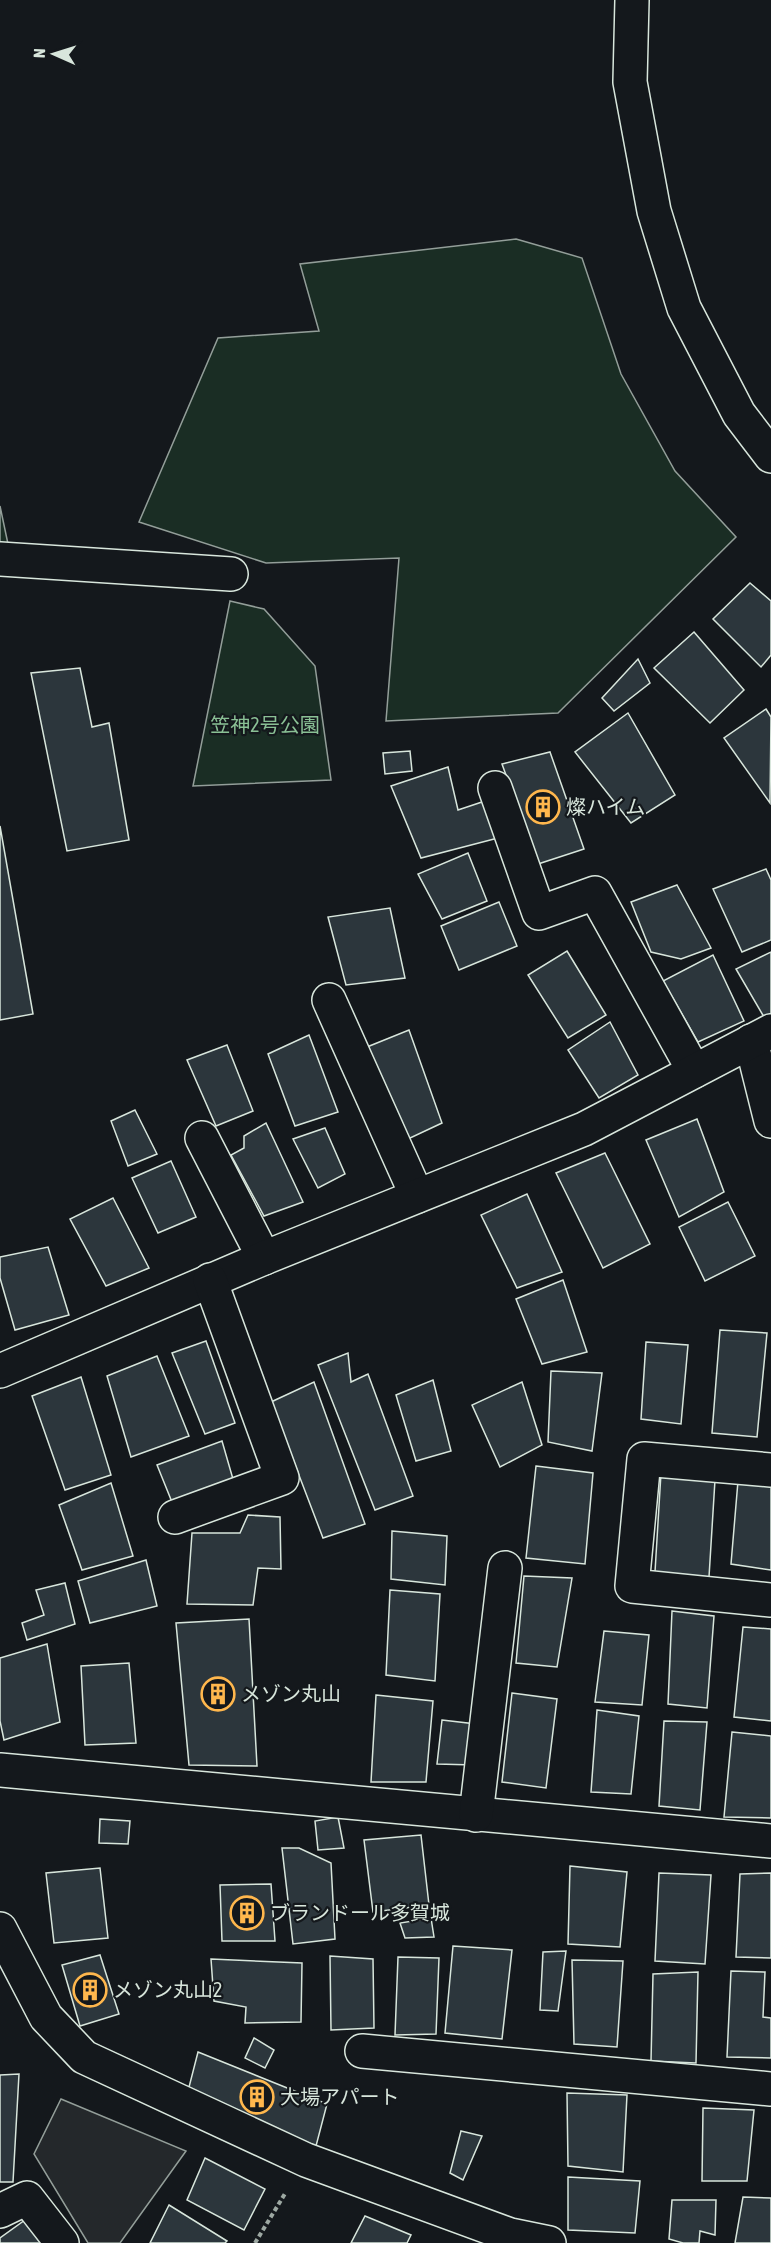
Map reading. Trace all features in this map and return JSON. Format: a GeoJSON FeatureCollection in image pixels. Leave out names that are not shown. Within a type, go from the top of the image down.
{"type":"FeatureCollection","features":[{"type":"Feature","properties":{"kind":"street"},"geometry":{"type":"LineString","coordinates":[[632,0],[630,82],[654,211],[684,308],[739,414],[771,456]]}},
{"type":"Feature","properties":{"kind":"street"},"geometry":{"type":"LineString","coordinates":[[0,559],[231,574]]}},
{"type":"Feature","properties":{"kind":"street"},"geometry":{"type":"LineString","coordinates":[[495,788],[539,913],[595,893],[694,1071]]}},
{"type":"Feature","properties":{"kind":"street"},"geometry":{"type":"LineString","coordinates":[[329,1000],[417,1196]]}},
{"type":"Feature","properties":{"kind":"street"},"geometry":{"type":"LineString","coordinates":[[0,1371],[210,1280],[584,1129],[761,1036],[771,1121]]}},
{"type":"Feature","properties":{"kind":"street"},"geometry":{"type":"LineString","coordinates":[[202,1138],[264,1258]]}},
{"type":"Feature","properties":{"kind":"street"},"geometry":{"type":"LineString","coordinates":[[175,1518],[282,1478],[210,1280]]}},
{"type":"Feature","properties":{"kind":"street"},"geometry":{"type":"LineString","coordinates":[[771,1470],[644,1459],[632,1586],[771,1600]]}},
{"type":"Feature","properties":{"kind":"street"},"geometry":{"type":"LineString","coordinates":[[476,1815],[506,1568]]}},
{"type":"Feature","properties":{"kind":"street"},"geometry":{"type":"LineString","coordinates":[[0,1770],[771,1841]]}},
{"type":"Feature","properties":{"kind":"street"},"geometry":{"type":"LineString","coordinates":[[0,1929],[46,2018],[84,2057],[306,2160],[510,2235],[549,2243]]}},
{"type":"Feature","properties":{"kind":"street"},"geometry":{"type":"LineString","coordinates":[[363,2050],[771,2089]]}},
{"type":"Feature","properties":{"kind":"street"},"geometry":{"type":"LineString","coordinates":[[0,2211],[27,2198],[62,2243]]}},
{"type":"Feature","properties":{"kind":"path"},"geometry":{"type":"LineString","coordinates":[[255,2243],[306,2160]]}},
{"type":"Feature","properties":{"kind":"green space"},"geometry":{"type":"Polygon","coordinates":[[[516,239],[582,258],[621,374],[675,471],[736,537],[558,713],[386,721],[399,558],[266,563],[139,522],[218,338],[319,331],[300,264],[516,239]]]}},
{"type":"Feature","properties":{"kind":"green space"},"geometry":{"type":"Polygon","coordinates":[[[0,506],[8,544],[0,543],[0,506]]]}},
{"type":"Feature","properties":{"kind":"green space","name":"笠神2号公園"},"geometry":{"type":"Polygon","coordinates":[[[230,601],[264,609],[315,666],[331,780],[193,786],[230,601]]]}},
{"type":"Feature","properties":{"kind":"shaded area"},"geometry":{"type":"Polygon","coordinates":[[[61,2099],[186,2151],[120,2243],[88,2243],[34,2154],[61,2099]]]}},
{"type":"Feature","properties":{"kind":"building"},"geometry":{"type":"Polygon","coordinates":[[[750,583],[771,601],[771,655],[761,667],[713,619],[750,583]]]}},
{"type":"Feature","properties":{"kind":"building"},"geometry":{"type":"Polygon","coordinates":[[[694,632],[744,690],[710,723],[654,668],[694,632]]]}},
{"type":"Feature","properties":{"kind":"building"},"geometry":{"type":"Polygon","coordinates":[[[638,659],[650,683],[614,711],[602,698],[638,659]]]}},
{"type":"Feature","properties":{"kind":"building"},"geometry":{"type":"Polygon","coordinates":[[[80,668],[92,727],[109,723],[129,840],[67,851],[31,673],[80,668]]]}},
{"type":"Feature","properties":{"kind":"building"},"geometry":{"type":"Polygon","coordinates":[[[766,709],[771,717],[770,803],[724,738],[766,709]]]}},
{"type":"Feature","properties":{"kind":"building"},"geometry":{"type":"Polygon","coordinates":[[[628,713],[675,795],[631,823],[575,752],[628,713]]]}},
{"type":"Feature","properties":{"kind":"building"},"geometry":{"type":"Polygon","coordinates":[[[410,751],[412,771],[385,774],[383,753],[410,751]]]}},
{"type":"Feature","properties":{"kind":"building","name":"燦ハイム"},"geometry":{"type":"Polygon","coordinates":[[[550,752],[584,849],[538,864],[502,764],[550,752]]]}},
{"type":"Feature","properties":{"kind":"building"},"geometry":{"type":"Polygon","coordinates":[[[448,767],[458,810],[482,802],[498,838],[421,858],[391,786],[448,767]]]}},
{"type":"Feature","properties":{"kind":"building"},"geometry":{"type":"Polygon","coordinates":[[[0,826],[33,1014],[0,1020],[0,826]]]}},
{"type":"Feature","properties":{"kind":"building"},"geometry":{"type":"Polygon","coordinates":[[[468,853],[487,901],[442,919],[418,874],[468,853]]]}},
{"type":"Feature","properties":{"kind":"building"},"geometry":{"type":"Polygon","coordinates":[[[766,869],[771,880],[771,940],[742,952],[713,889],[766,869]]]}},
{"type":"Feature","properties":{"kind":"building"},"geometry":{"type":"Polygon","coordinates":[[[677,885],[711,948],[681,959],[651,952],[631,902],[677,885]]]}},
{"type":"Feature","properties":{"kind":"building"},"geometry":{"type":"Polygon","coordinates":[[[499,902],[517,946],[459,970],[441,926],[499,902]]]}},
{"type":"Feature","properties":{"kind":"building"},"geometry":{"type":"Polygon","coordinates":[[[390,908],[405,978],[346,985],[328,917],[390,908]]]}},
{"type":"Feature","properties":{"kind":"building"},"geometry":{"type":"Polygon","coordinates":[[[567,951],[606,1015],[568,1038],[528,975],[567,951]]]}},
{"type":"Feature","properties":{"kind":"building"},"geometry":{"type":"Polygon","coordinates":[[[771,952],[771,1014],[764,1017],[736,969],[771,952]]]}},
{"type":"Feature","properties":{"kind":"building"},"geometry":{"type":"Polygon","coordinates":[[[713,955],[744,1021],[698,1042],[663,981],[713,955]]]}},
{"type":"Feature","properties":{"kind":"building"},"geometry":{"type":"Polygon","coordinates":[[[610,1022],[638,1075],[599,1098],[568,1050],[610,1022]]]}},
{"type":"Feature","properties":{"kind":"building"},"geometry":{"type":"Polygon","coordinates":[[[409,1030],[442,1123],[408,1139],[367,1047],[409,1030]]]}},
{"type":"Feature","properties":{"kind":"building"},"geometry":{"type":"Polygon","coordinates":[[[309,1035],[338,1112],[295,1126],[268,1054],[309,1035]]]}},
{"type":"Feature","properties":{"kind":"building"},"geometry":{"type":"Polygon","coordinates":[[[227,1045],[253,1111],[216,1126],[187,1060],[227,1045]]]}},
{"type":"Feature","properties":{"kind":"building"},"geometry":{"type":"Polygon","coordinates":[[[135,1110],[157,1154],[128,1166],[111,1121],[135,1110]]]}},
{"type":"Feature","properties":{"kind":"building"},"geometry":{"type":"Polygon","coordinates":[[[697,1119],[724,1192],[679,1217],[646,1140],[697,1119]]]}},
{"type":"Feature","properties":{"kind":"building"},"geometry":{"type":"Polygon","coordinates":[[[266,1123],[303,1202],[264,1216],[231,1155],[244,1148],[244,1136],[266,1123]]]}},
{"type":"Feature","properties":{"kind":"building"},"geometry":{"type":"Polygon","coordinates":[[[325,1128],[345,1174],[318,1188],[293,1139],[325,1128]]]}},
{"type":"Feature","properties":{"kind":"building"},"geometry":{"type":"Polygon","coordinates":[[[605,1153],[650,1244],[603,1268],[556,1173],[605,1153]]]}},
{"type":"Feature","properties":{"kind":"building"},"geometry":{"type":"Polygon","coordinates":[[[171,1161],[196,1217],[158,1233],[132,1178],[171,1161]]]}},
{"type":"Feature","properties":{"kind":"building"},"geometry":{"type":"Polygon","coordinates":[[[527,1194],[562,1272],[517,1288],[481,1215],[527,1194]]]}},
{"type":"Feature","properties":{"kind":"building"},"geometry":{"type":"Polygon","coordinates":[[[113,1198],[149,1268],[106,1286],[70,1219],[113,1198]]]}},
{"type":"Feature","properties":{"kind":"building"},"geometry":{"type":"Polygon","coordinates":[[[728,1202],[755,1256],[705,1281],[679,1227],[728,1202]]]}},
{"type":"Feature","properties":{"kind":"building"},"geometry":{"type":"Polygon","coordinates":[[[48,1247],[69,1315],[15,1330],[0,1278],[0,1257],[48,1247]]]}},
{"type":"Feature","properties":{"kind":"building"},"geometry":{"type":"Polygon","coordinates":[[[563,1280],[587,1352],[542,1364],[516,1299],[563,1280]]]}},
{"type":"Feature","properties":{"kind":"building"},"geometry":{"type":"Polygon","coordinates":[[[720,1330],[767,1333],[757,1437],[712,1433],[720,1330]]]}},
{"type":"Feature","properties":{"kind":"building"},"geometry":{"type":"Polygon","coordinates":[[[206,1341],[235,1423],[205,1434],[172,1353],[206,1341]]]}},
{"type":"Feature","properties":{"kind":"building"},"geometry":{"type":"Polygon","coordinates":[[[646,1342],[688,1345],[681,1424],[641,1419],[646,1342]]]}},
{"type":"Feature","properties":{"kind":"building"},"geometry":{"type":"Polygon","coordinates":[[[348,1353],[351,1382],[368,1374],[413,1496],[375,1510],[318,1365],[348,1353]]]}},
{"type":"Feature","properties":{"kind":"building"},"geometry":{"type":"Polygon","coordinates":[[[157,1356],[189,1436],[131,1457],[107,1376],[157,1356]]]}},
{"type":"Feature","properties":{"kind":"building"},"geometry":{"type":"Polygon","coordinates":[[[551,1371],[602,1373],[592,1451],[548,1442],[551,1371]]]}},
{"type":"Feature","properties":{"kind":"building"},"geometry":{"type":"Polygon","coordinates":[[[81,1377],[111,1475],[65,1490],[32,1396],[81,1377]]]}},
{"type":"Feature","properties":{"kind":"building"},"geometry":{"type":"Polygon","coordinates":[[[433,1380],[451,1451],[416,1461],[396,1395],[433,1380]]]}},
{"type":"Feature","properties":{"kind":"building"},"geometry":{"type":"Polygon","coordinates":[[[314,1382],[365,1524],[323,1538],[271,1402],[314,1382]]]}},
{"type":"Feature","properties":{"kind":"building"},"geometry":{"type":"Polygon","coordinates":[[[522,1382],[542,1445],[500,1467],[472,1405],[522,1382]]]}},
{"type":"Feature","properties":{"kind":"building"},"geometry":{"type":"Polygon","coordinates":[[[222,1441],[235,1486],[174,1507],[157,1465],[222,1441]]]}},
{"type":"Feature","properties":{"kind":"building"},"geometry":{"type":"Polygon","coordinates":[[[536,1466],[593,1473],[585,1564],[526,1558],[536,1466]]]}},
{"type":"Feature","properties":{"kind":"building"},"geometry":{"type":"Polygon","coordinates":[[[661,1473],[715,1480],[709,1577],[655,1572],[661,1473]]]}},
{"type":"Feature","properties":{"kind":"building"},"geometry":{"type":"Polygon","coordinates":[[[738,1481],[771,1485],[771,1570],[731,1564],[738,1481]]]}},
{"type":"Feature","properties":{"kind":"building"},"geometry":{"type":"Polygon","coordinates":[[[111,1483],[133,1556],[82,1570],[59,1505],[111,1483]]]}},
{"type":"Feature","properties":{"kind":"building"},"geometry":{"type":"Polygon","coordinates":[[[248,1515],[280,1517],[281,1569],[258,1568],[253,1605],[187,1604],[192,1533],[240,1533],[248,1515]]]}},
{"type":"Feature","properties":{"kind":"building"},"geometry":{"type":"Polygon","coordinates":[[[392,1531],[447,1536],[445,1585],[391,1579],[392,1531]]]}},
{"type":"Feature","properties":{"kind":"building"},"geometry":{"type":"Polygon","coordinates":[[[146,1560],[157,1606],[90,1623],[78,1581],[146,1560]]]}},
{"type":"Feature","properties":{"kind":"building"},"geometry":{"type":"Polygon","coordinates":[[[524,1576],[572,1578],[557,1667],[516,1663],[524,1576]]]}},
{"type":"Feature","properties":{"kind":"building"},"geometry":{"type":"Polygon","coordinates":[[[65,1583],[75,1624],[27,1640],[22,1623],[44,1615],[36,1590],[65,1583]]]}},
{"type":"Feature","properties":{"kind":"building"},"geometry":{"type":"Polygon","coordinates":[[[390,1590],[440,1594],[435,1681],[386,1675],[390,1590]]]}},
{"type":"Feature","properties":{"kind":"building"},"geometry":{"type":"Polygon","coordinates":[[[672,1611],[714,1616],[707,1708],[668,1704],[672,1611]]]}},
{"type":"Feature","properties":{"kind":"building","name":"メゾン丸山"},"geometry":{"type":"Polygon","coordinates":[[[249,1619],[257,1766],[189,1765],[176,1623],[249,1619]]]}},
{"type":"Feature","properties":{"kind":"building"},"geometry":{"type":"Polygon","coordinates":[[[743,1627],[771,1629],[771,1721],[734,1717],[743,1627]]]}},
{"type":"Feature","properties":{"kind":"building"},"geometry":{"type":"Polygon","coordinates":[[[604,1631],[649,1635],[642,1705],[595,1702],[604,1631]]]}},
{"type":"Feature","properties":{"kind":"building"},"geometry":{"type":"Polygon","coordinates":[[[47,1644],[60,1722],[4,1740],[0,1721],[0,1658],[47,1644]]]}},
{"type":"Feature","properties":{"kind":"building"},"geometry":{"type":"Polygon","coordinates":[[[129,1663],[136,1743],[85,1745],[81,1666],[129,1663]]]}},
{"type":"Feature","properties":{"kind":"building"},"geometry":{"type":"Polygon","coordinates":[[[512,1693],[557,1699],[546,1788],[502,1782],[512,1693]]]}},
{"type":"Feature","properties":{"kind":"building"},"geometry":{"type":"Polygon","coordinates":[[[376,1695],[433,1701],[426,1782],[371,1782],[376,1695]]]}},
{"type":"Feature","properties":{"kind":"building"},"geometry":{"type":"Polygon","coordinates":[[[597,1710],[639,1716],[631,1794],[591,1792],[597,1710]]]}},
{"type":"Feature","properties":{"kind":"building"},"geometry":{"type":"Polygon","coordinates":[[[442,1720],[476,1724],[474,1765],[437,1764],[442,1720]]]}},
{"type":"Feature","properties":{"kind":"building"},"geometry":{"type":"Polygon","coordinates":[[[664,1721],[707,1722],[700,1810],[659,1806],[664,1721]]]}},
{"type":"Feature","properties":{"kind":"building"},"geometry":{"type":"Polygon","coordinates":[[[732,1732],[771,1736],[771,1818],[724,1817],[732,1732]]]}},
{"type":"Feature","properties":{"kind":"building"},"geometry":{"type":"Polygon","coordinates":[[[338,1817],[344,1848],[318,1850],[315,1821],[338,1817]]]}},
{"type":"Feature","properties":{"kind":"building"},"geometry":{"type":"Polygon","coordinates":[[[100,1819],[130,1821],[128,1844],[99,1843],[100,1819]]]}},
{"type":"Feature","properties":{"kind":"building"},"geometry":{"type":"Polygon","coordinates":[[[421,1835],[429,1905],[373,1912],[364,1840],[421,1835]]]}},
{"type":"Feature","properties":{"kind":"building"},"geometry":{"type":"Polygon","coordinates":[[[282,1848],[299,1848],[331,1863],[335,1939],[293,1944],[282,1848]]]}},
{"type":"Feature","properties":{"kind":"building"},"geometry":{"type":"Polygon","coordinates":[[[570,1866],[627,1872],[620,1947],[568,1944],[570,1866]]]}},
{"type":"Feature","properties":{"kind":"building"},"geometry":{"type":"Polygon","coordinates":[[[100,1868],[108,1938],[54,1943],[46,1873],[100,1868]]]}},
{"type":"Feature","properties":{"kind":"building"},"geometry":{"type":"Polygon","coordinates":[[[659,1873],[711,1875],[705,1964],[655,1961],[659,1873]]]}},
{"type":"Feature","properties":{"kind":"building"},"geometry":{"type":"Polygon","coordinates":[[[771,1873],[771,1958],[736,1957],[740,1874],[771,1873]]]}},
{"type":"Feature","properties":{"kind":"building","name":"ブランドール多賀城"},"geometry":{"type":"Polygon","coordinates":[[[271,1884],[275,1941],[222,1941],[220,1885],[271,1884]]]}},
{"type":"Feature","properties":{"kind":"building"},"geometry":{"type":"Polygon","coordinates":[[[431,1918],[434,1937],[405,1938],[400,1923],[431,1918]]]}},
{"type":"Feature","properties":{"kind":"building"},"geometry":{"type":"Polygon","coordinates":[[[453,1946],[512,1950],[502,2039],[445,2033],[453,1946]]]}},
{"type":"Feature","properties":{"kind":"building"},"geometry":{"type":"Polygon","coordinates":[[[566,1951],[558,2011],[540,2010],[543,1952],[566,1951]]]}},
{"type":"Feature","properties":{"kind":"building","name":"メゾン丸山2"},"geometry":{"type":"Polygon","coordinates":[[[100,1955],[119,2014],[80,2026],[62,1965],[100,1955]]]}},
{"type":"Feature","properties":{"kind":"building"},"geometry":{"type":"Polygon","coordinates":[[[330,1956],[373,1959],[374,2028],[331,2030],[330,1956]]]}},
{"type":"Feature","properties":{"kind":"building"},"geometry":{"type":"Polygon","coordinates":[[[398,1957],[439,1958],[436,2034],[395,2035],[398,1957]]]}},
{"type":"Feature","properties":{"kind":"building"},"geometry":{"type":"Polygon","coordinates":[[[211,1959],[302,1963],[301,2022],[245,2023],[246,2007],[214,2001],[211,1959]]]}},
{"type":"Feature","properties":{"kind":"building"},"geometry":{"type":"Polygon","coordinates":[[[572,1960],[623,1961],[617,2047],[574,2044],[572,1960]]]}},
{"type":"Feature","properties":{"kind":"building"},"geometry":{"type":"Polygon","coordinates":[[[731,1971],[765,1972],[763,2017],[771,2018],[771,2058],[727,2057],[731,1971]]]}},
{"type":"Feature","properties":{"kind":"building"},"geometry":{"type":"Polygon","coordinates":[[[698,1972],[696,2063],[651,2061],[653,1974],[698,1972]]]}},
{"type":"Feature","properties":{"kind":"building"},"geometry":{"type":"Polygon","coordinates":[[[254,2038],[274,2050],[265,2068],[245,2058],[254,2038]]]}},
{"type":"Feature","properties":{"kind":"building","name":"大場アパート"},"geometry":{"type":"Polygon","coordinates":[[[198,2052],[327,2104],[316,2146],[188,2091],[198,2052]]]}},
{"type":"Feature","properties":{"kind":"building"},"geometry":{"type":"Polygon","coordinates":[[[19,2074],[13,2182],[0,2182],[0,2075],[19,2074]]]}},
{"type":"Feature","properties":{"kind":"building"},"geometry":{"type":"Polygon","coordinates":[[[567,2093],[627,2095],[623,2172],[568,2166],[567,2093]]]}},
{"type":"Feature","properties":{"kind":"building"},"geometry":{"type":"Polygon","coordinates":[[[703,2108],[754,2110],[747,2181],[702,2181],[703,2108]]]}},
{"type":"Feature","properties":{"kind":"building"},"geometry":{"type":"Polygon","coordinates":[[[461,2131],[482,2136],[463,2180],[450,2173],[461,2131]]]}},
{"type":"Feature","properties":{"kind":"building"},"geometry":{"type":"Polygon","coordinates":[[[205,2158],[265,2189],[244,2230],[187,2200],[205,2158]]]}},
{"type":"Feature","properties":{"kind":"building"},"geometry":{"type":"Polygon","coordinates":[[[568,2177],[640,2181],[635,2233],[568,2230],[568,2177]]]}},
{"type":"Feature","properties":{"kind":"building"},"geometry":{"type":"Polygon","coordinates":[[[743,2197],[771,2198],[771,2243],[735,2243],[743,2197]]]}},
{"type":"Feature","properties":{"kind":"building"},"geometry":{"type":"Polygon","coordinates":[[[672,2200],[716,2200],[715,2235],[700,2231],[699,2243],[683,2243],[669,2239],[672,2200]]]}},
{"type":"Feature","properties":{"kind":"building"},"geometry":{"type":"Polygon","coordinates":[[[169,2205],[227,2241],[225,2243],[150,2243],[169,2205]]]}},
{"type":"Feature","properties":{"kind":"building"},"geometry":{"type":"Polygon","coordinates":[[[365,2216],[411,2235],[407,2243],[351,2243],[365,2216]]]}},
{"type":"Feature","properties":{"kind":"building"},"geometry":{"type":"Polygon","coordinates":[[[25,2220],[42,2243],[0,2243],[0,2238],[25,2220]]]}},
{"type":"Feature","properties":{"kind":"place","name":"燦ハイム"},"geometry":{"type":"Point","coordinates":[543,807]}},
{"type":"Feature","properties":{"kind":"place","name":"メゾン丸山"},"geometry":{"type":"Point","coordinates":[218,1694]}},
{"type":"Feature","properties":{"kind":"place","name":"ブランドール多賀城"},"geometry":{"type":"Point","coordinates":[247,1913]}},
{"type":"Feature","properties":{"kind":"place","name":"メゾン丸山2"},"geometry":{"type":"Point","coordinates":[90,1990]}},
{"type":"Feature","properties":{"kind":"place","name":"大場アパート"},"geometry":{"type":"Point","coordinates":[257,2097]}}]}
